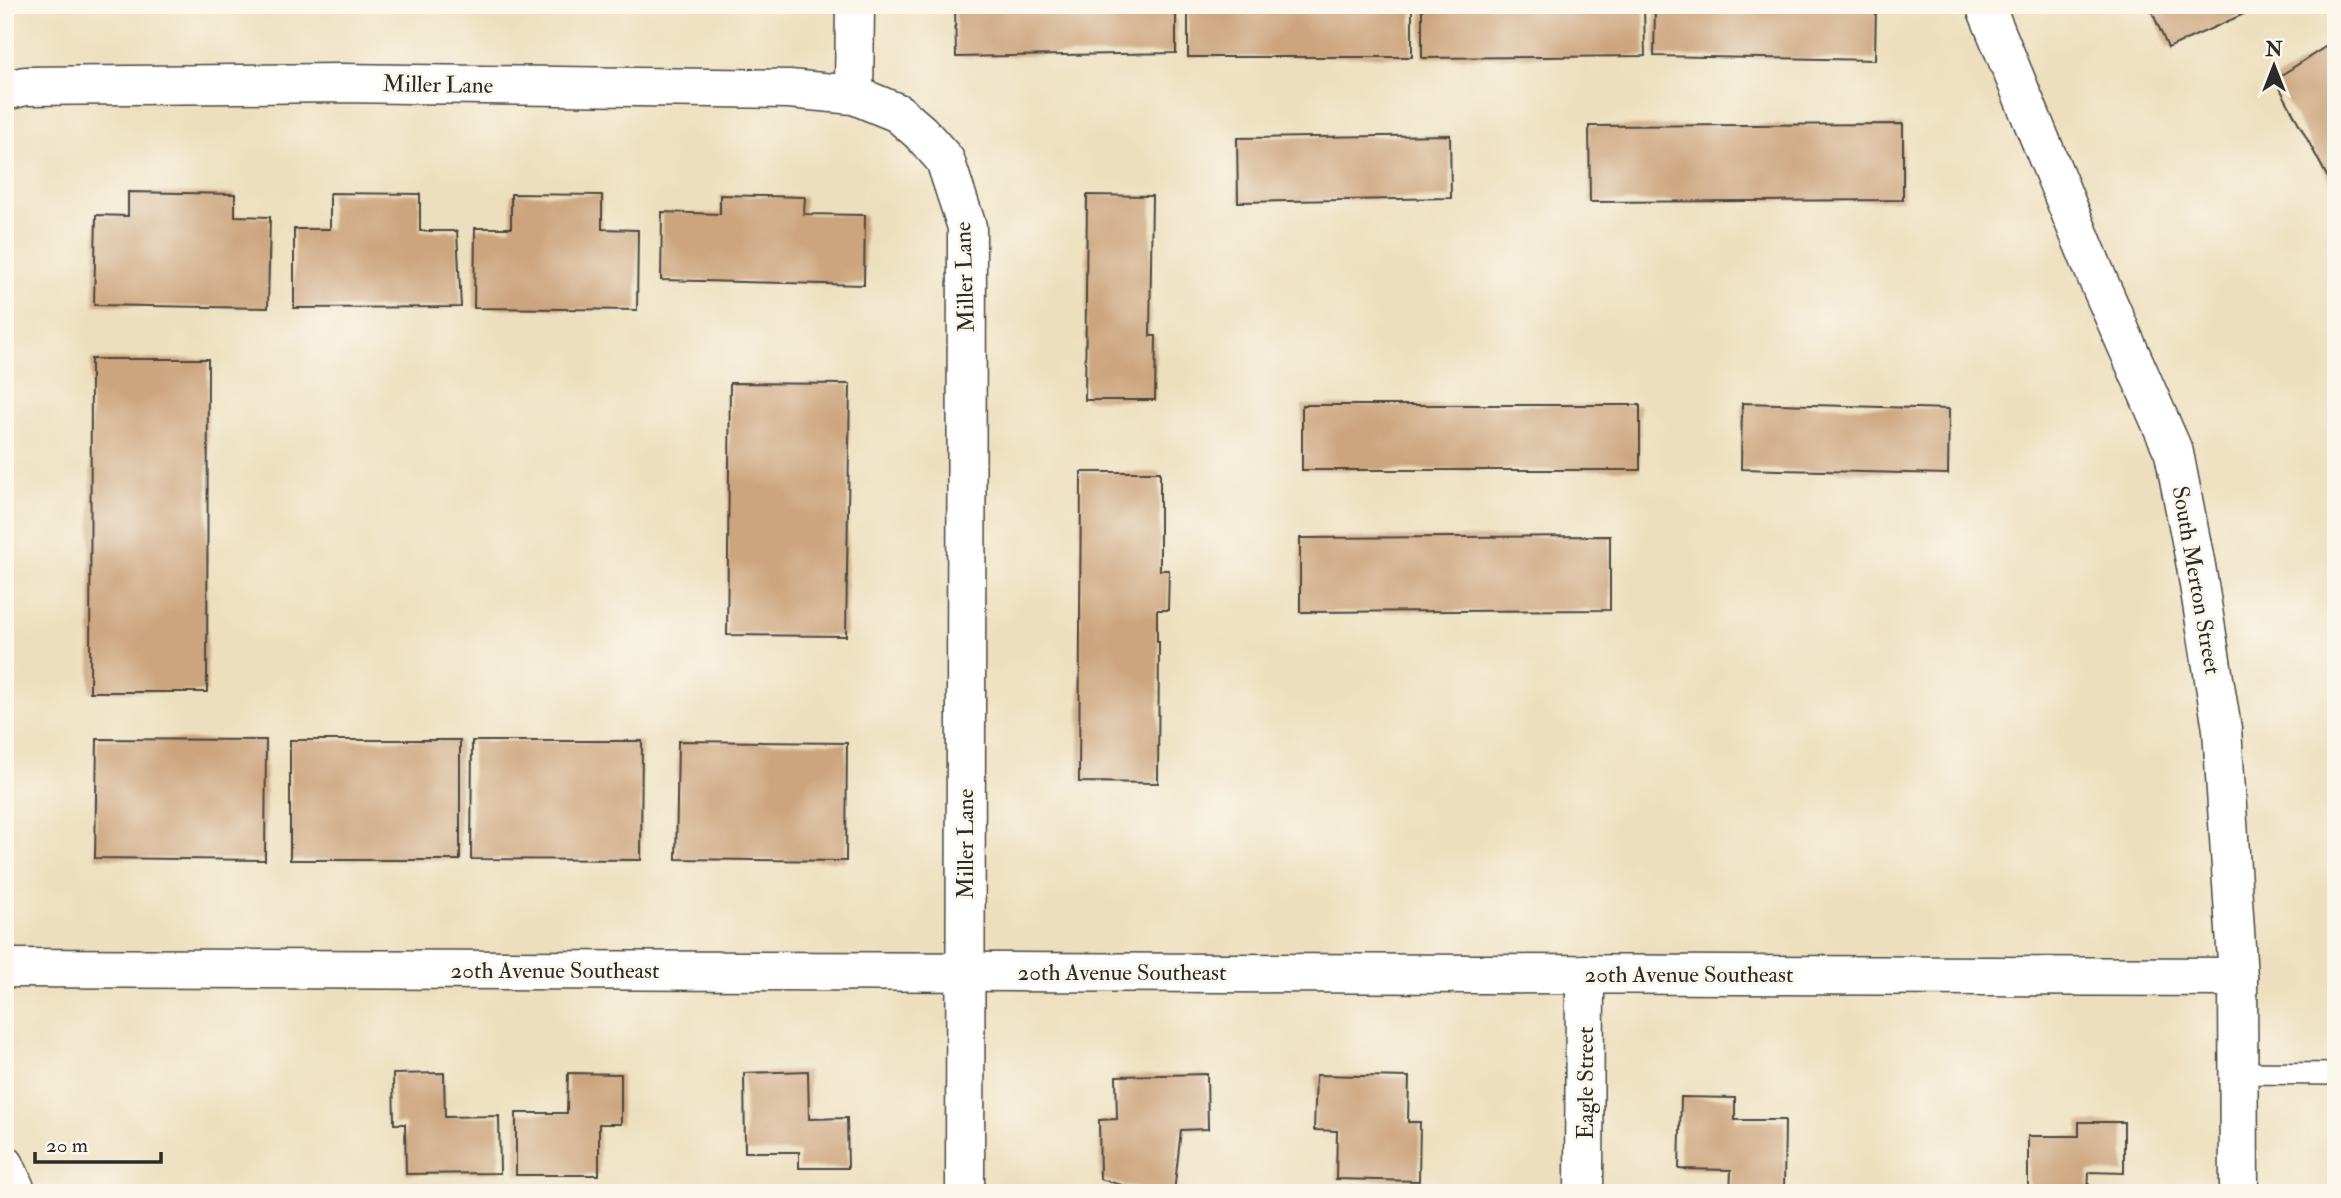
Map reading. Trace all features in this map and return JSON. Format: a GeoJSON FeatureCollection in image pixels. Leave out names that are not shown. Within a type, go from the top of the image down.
{"type":"FeatureCollection","features":[{"type":"Feature","properties":{"kind":"street"},"geometry":{"type":"LineString","coordinates":[[854,95],[855,5]]}},
{"type":"Feature","properties":{"kind":"street","name":"South Merton Street"},"geometry":{"type":"LineString","coordinates":[[1985,5],[2098,281],[2174,453],[2196,566],[2222,729],[2238,976],[2239,1193]]}},
{"type":"Feature","properties":{"kind":"street","name":"Miller Lane"},"geometry":{"type":"LineString","coordinates":[[5,91],[25,86],[339,83],[789,89],[854,95],[898,113],[921,133],[945,160],[967,227],[965,1193]]}},
{"type":"Feature","properties":{"kind":"street","name":"20th Avenue Southeast"},"geometry":{"type":"LineString","coordinates":[[5,968],[2238,976]]}},
{"type":"Feature","properties":{"kind":"street","name":"Eagle Street"},"geometry":{"type":"LineString","coordinates":[[1584,1193],[1585,974]]}},
{"type":"Feature","properties":{"kind":"street"},"geometry":{"type":"LineString","coordinates":[[5,1165],[17,1193]]}},
{"type":"Feature","properties":{"kind":"lane"},"geometry":{"type":"LineString","coordinates":[[2238,1073],[2336,1074]]}},
{"type":"Feature","properties":{"kind":"building"},"geometry":{"type":"Polygon","coordinates":[[[955,5],[1176,5],[1176,53],[956,57],[955,5]]]}},
{"type":"Feature","properties":{"kind":"building"},"geometry":{"type":"Polygon","coordinates":[[[1188,5],[1412,5],[1412,57],[1188,57],[1188,5]]]}},
{"type":"Feature","properties":{"kind":"building"},"geometry":{"type":"Polygon","coordinates":[[[1422,5],[1644,5],[1645,56],[1422,58],[1422,5]]]}},
{"type":"Feature","properties":{"kind":"building"},"geometry":{"type":"Polygon","coordinates":[[[1655,5],[1876,5],[1875,60],[1654,56],[1655,5]]]}},
{"type":"Feature","properties":{"kind":"building"},"geometry":{"type":"Polygon","coordinates":[[[2149,5],[2264,5],[2168,48],[2149,5]]]}},
{"type":"Feature","properties":{"kind":"building"},"geometry":{"type":"Polygon","coordinates":[[[2336,40],[2336,193],[2275,79],[2336,40]]]}},
{"type":"Feature","properties":{"kind":"building"},"geometry":{"type":"Polygon","coordinates":[[[1903,124],[1903,200],[1590,202],[1589,126],[1903,124]]]}},
{"type":"Feature","properties":{"kind":"building"},"geometry":{"type":"Polygon","coordinates":[[[1450,135],[1451,198],[1238,202],[1237,138],[1450,135]]]}},
{"type":"Feature","properties":{"kind":"building"},"geometry":{"type":"Polygon","coordinates":[[[128,192],[235,194],[235,216],[270,217],[268,308],[94,305],[96,215],[128,216],[128,192]]]}},
{"type":"Feature","properties":{"kind":"building"},"geometry":{"type":"Polygon","coordinates":[[[330,193],[420,194],[420,231],[457,231],[461,307],[294,308],[294,229],[330,229],[330,193]]]}},
{"type":"Feature","properties":{"kind":"building"},"geometry":{"type":"Polygon","coordinates":[[[511,194],[602,195],[602,229],[638,230],[637,310],[474,308],[475,228],[511,228],[511,194]]]}},
{"type":"Feature","properties":{"kind":"building"},"geometry":{"type":"Polygon","coordinates":[[[720,195],[805,197],[804,214],[865,215],[864,285],[661,280],[662,212],[720,214],[720,195]]]}},
{"type":"Feature","properties":{"kind":"building"},"geometry":{"type":"Polygon","coordinates":[[[1087,195],[1152,196],[1150,336],[1156,336],[1155,400],[1085,400],[1087,195]]]}},
{"type":"Feature","properties":{"kind":"building"},"geometry":{"type":"Polygon","coordinates":[[[91,359],[208,359],[207,692],[90,692],[91,359]]]}},
{"type":"Feature","properties":{"kind":"building"},"geometry":{"type":"Polygon","coordinates":[[[730,383],[850,384],[846,636],[727,635],[730,383]]]}},
{"type":"Feature","properties":{"kind":"building"},"geometry":{"type":"Polygon","coordinates":[[[1742,403],[1949,409],[1948,474],[1741,469],[1742,403]]]}},
{"type":"Feature","properties":{"kind":"building"},"geometry":{"type":"Polygon","coordinates":[[[1302,405],[1640,405],[1640,470],[1302,470],[1302,405]]]}},
{"type":"Feature","properties":{"kind":"building"},"geometry":{"type":"Polygon","coordinates":[[[1081,472],[1160,472],[1160,570],[1169,570],[1168,610],[1157,610],[1158,783],[1079,782],[1081,472]]]}},
{"type":"Feature","properties":{"kind":"building"},"geometry":{"type":"Polygon","coordinates":[[[1610,536],[1610,610],[1300,612],[1300,538],[1610,536]]]}},
{"type":"Feature","properties":{"kind":"building"},"geometry":{"type":"Polygon","coordinates":[[[97,739],[266,740],[265,860],[95,858],[97,739]]]}},
{"type":"Feature","properties":{"kind":"building"},"geometry":{"type":"Polygon","coordinates":[[[290,740],[460,740],[460,860],[290,860],[290,740]]]}},
{"type":"Feature","properties":{"kind":"building"},"geometry":{"type":"Polygon","coordinates":[[[472,741],[642,741],[641,860],[471,859],[472,741]]]}},
{"type":"Feature","properties":{"kind":"building"},"geometry":{"type":"Polygon","coordinates":[[[678,741],[847,743],[846,861],[676,859],[678,741]]]}},
{"type":"Feature","properties":{"kind":"building"},"geometry":{"type":"Polygon","coordinates":[[[808,1071],[809,1119],[847,1118],[848,1168],[799,1168],[799,1152],[745,1152],[744,1073],[808,1071]]]}},
{"type":"Feature","properties":{"kind":"building"},"geometry":{"type":"Polygon","coordinates":[[[444,1073],[445,1117],[499,1116],[500,1173],[406,1174],[405,1124],[394,1124],[393,1074],[444,1073]]]}},
{"type":"Feature","properties":{"kind":"building"},"geometry":{"type":"Polygon","coordinates":[[[568,1073],[621,1074],[621,1124],[599,1124],[599,1175],[516,1175],[516,1113],[567,1113],[568,1073]]]}},
{"type":"Feature","properties":{"kind":"building"},"geometry":{"type":"Polygon","coordinates":[[[1207,1074],[1208,1129],[1181,1130],[1174,1193],[1151,1193],[1100,1179],[1099,1120],[1117,1119],[1116,1076],[1207,1074]]]}},
{"type":"Feature","properties":{"kind":"building"},"geometry":{"type":"Polygon","coordinates":[[[1316,1075],[1409,1077],[1408,1122],[1420,1122],[1419,1181],[1336,1179],[1337,1131],[1314,1130],[1316,1075]]]}},
{"type":"Feature","properties":{"kind":"building"},"geometry":{"type":"Polygon","coordinates":[[[1681,1097],[1735,1098],[1735,1120],[1785,1120],[1784,1193],[1730,1193],[1731,1170],[1679,1169],[1681,1097]]]}},
{"type":"Feature","properties":{"kind":"building"},"geometry":{"type":"Polygon","coordinates":[[[2079,1122],[2124,1122],[2124,1173],[2089,1172],[2088,1193],[2028,1193],[2028,1136],[2079,1136],[2079,1122]]]}}]}
